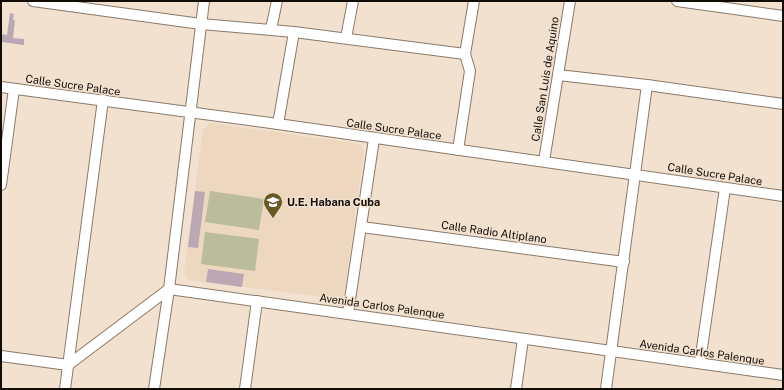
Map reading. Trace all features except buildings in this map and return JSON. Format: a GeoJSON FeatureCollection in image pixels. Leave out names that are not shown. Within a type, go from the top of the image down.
{"type":"FeatureCollection","features":[{"type":"Feature","properties":{"kind":"street"},"geometry":{"type":"LineString","coordinates":[[33,1],[201,24],[271,29],[465,54]]}},
{"type":"Feature","properties":{"kind":"street"},"geometry":{"type":"LineString","coordinates":[[154,389],[169,289],[204,1]]}},
{"type":"Feature","properties":{"kind":"street"},"geometry":{"type":"LineString","coordinates":[[271,29],[277,1]]}},
{"type":"Feature","properties":{"kind":"street"},"geometry":{"type":"LineString","coordinates":[[346,38],[353,1]]}},
{"type":"Feature","properties":{"kind":"street"},"geometry":{"type":"LineString","coordinates":[[458,150],[470,70],[465,54],[474,1]]}},
{"type":"Feature","properties":{"kind":"street","name":"Calle San Luis de Aquino"},"geometry":{"type":"LineString","coordinates":[[544,161],[570,1]]}},
{"type":"Feature","properties":{"kind":"street"},"geometry":{"type":"LineString","coordinates":[[677,1],[783,16]]}},
{"type":"Feature","properties":{"kind":"street"},"geometry":{"type":"LineString","coordinates":[[278,124],[294,32]]}},
{"type":"Feature","properties":{"kind":"street"},"geometry":{"type":"LineString","coordinates":[[558,75],[647,85],[783,104]]}},
{"type":"Feature","properties":{"kind":"street"},"geometry":{"type":"LineString","coordinates":[[606,389],[647,85]]}},
{"type":"Feature","properties":{"kind":"street","name":"Calle Sucre Palace"},"geometry":{"type":"LineString","coordinates":[[1,87],[544,161],[783,196]]}},
{"type":"Feature","properties":{"kind":"street"},"geometry":{"type":"LineString","coordinates":[[1,180],[14,89]]}},
{"type":"Feature","properties":{"kind":"street"},"geometry":{"type":"LineString","coordinates":[[65,389],[103,100]]}},
{"type":"Feature","properties":{"kind":"street"},"geometry":{"type":"LineString","coordinates":[[348,313],[374,139]]}},
{"type":"Feature","properties":{"kind":"street"},"geometry":{"type":"LineString","coordinates":[[700,362],[725,188]]}},
{"type":"Feature","properties":{"kind":"street","name":"Calle Radio Altiplano"},"geometry":{"type":"LineString","coordinates":[[362,227],[624,262]]}},
{"type":"Feature","properties":{"kind":"street"},"geometry":{"type":"LineString","coordinates":[[1,356],[68,365],[169,289]]}},
{"type":"Feature","properties":{"kind":"street","name":"Avenida Carlos Palenque"},"geometry":{"type":"LineString","coordinates":[[169,289],[348,313],[523,339],[700,362],[783,375]]}},
{"type":"Feature","properties":{"kind":"street"},"geometry":{"type":"LineString","coordinates":[[246,389],[257,301]]}},
{"type":"Feature","properties":{"kind":"street"},"geometry":{"type":"LineString","coordinates":[[516,389],[523,339]]}},
{"type":"Feature","properties":{"kind":"shaded area","name":"U.E. Habana Cuba"},"geometry":{"type":"Polygon","coordinates":[[[210,123],[360,144],[364,151],[344,296],[338,299],[189,280],[184,273],[203,129],[210,123]]]}},
{"type":"Feature","properties":{"kind":"green space"},"geometry":{"type":"Polygon","coordinates":[[[210,191],[264,199],[259,230],[205,222],[210,191]]]}},
{"type":"Feature","properties":{"kind":"green space"},"geometry":{"type":"Polygon","coordinates":[[[205,232],[259,239],[255,271],[201,264],[205,232]]]}},
{"type":"Feature","properties":{"kind":"place","name":"U.E. Habana Cuba"},"geometry":{"type":"Point","coordinates":[273,219]}}]}
